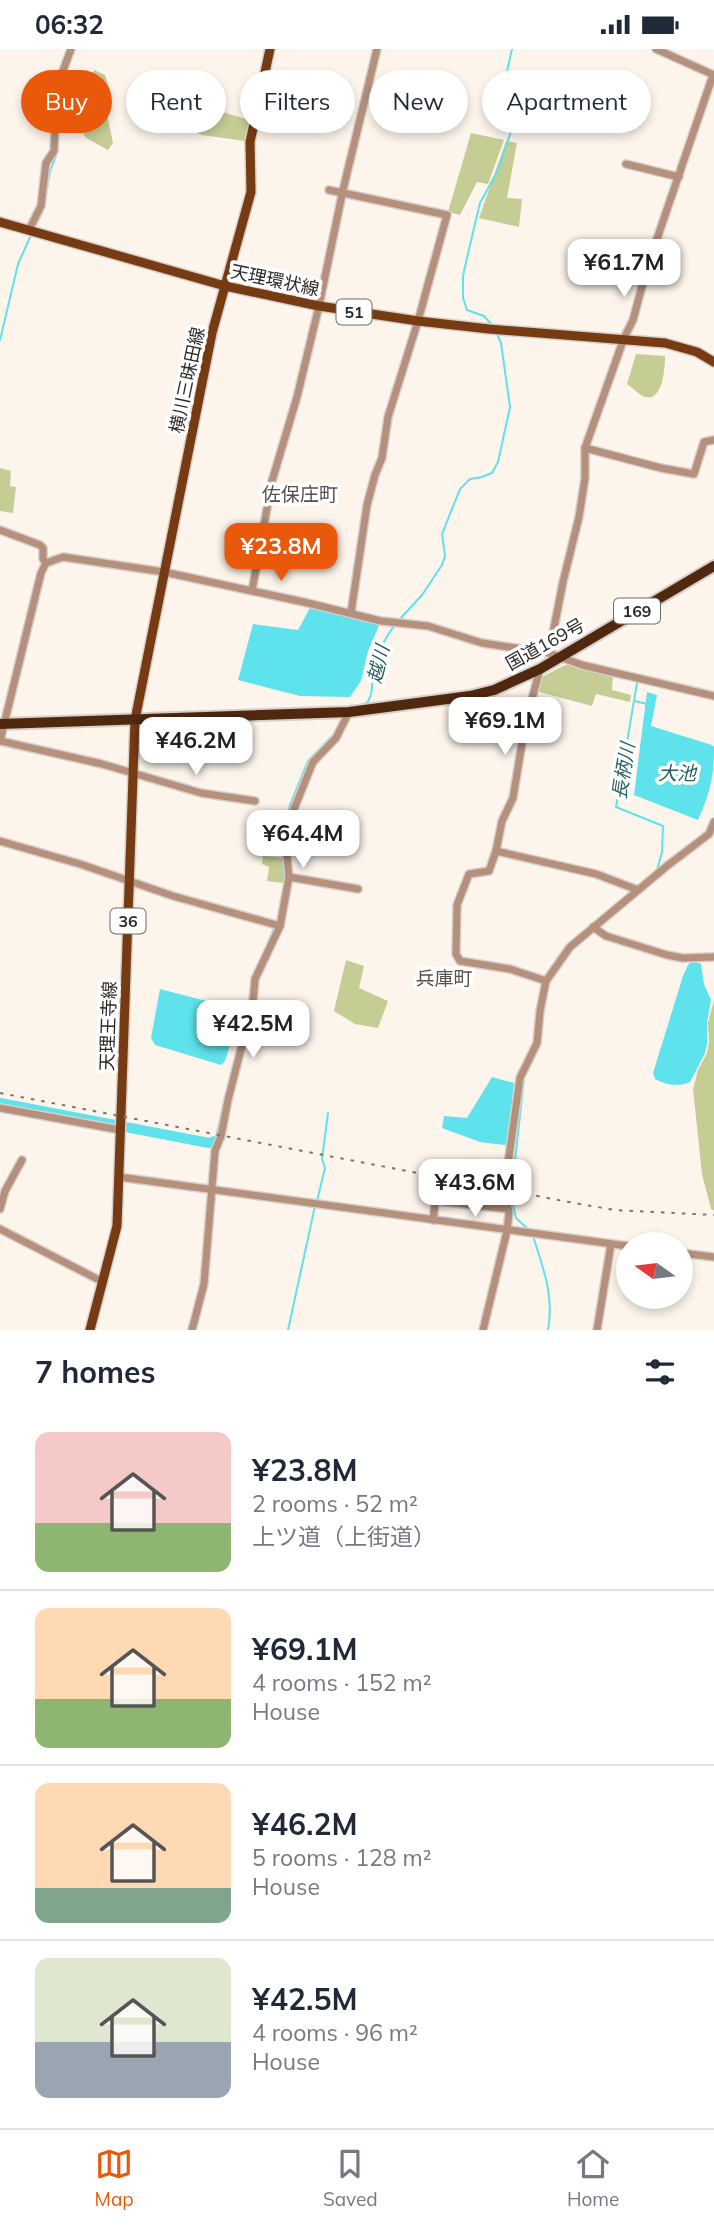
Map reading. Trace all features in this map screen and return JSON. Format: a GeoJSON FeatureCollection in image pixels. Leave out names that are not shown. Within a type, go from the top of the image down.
{"type":"FeatureCollection","features":[{"type":"Feature","properties":{"kind":"highway","name":"国道169号"},"geometry":{"type":"LineString","coordinates":[[2,724],[349,712],[470,696],[494,690],[540,669],[714,566]]}},
{"type":"Feature","properties":{"kind":"main road","name":"横川三昧田線"},"geometry":{"type":"LineString","coordinates":[[135,720],[212,333],[251,192],[250,142],[270,49]]}},
{"type":"Feature","properties":{"kind":"main road","name":"天理環状線"},"geometry":{"type":"LineString","coordinates":[[0,222],[225,286],[319,306],[489,329],[665,343],[697,352],[714,362]]}},
{"type":"Feature","properties":{"kind":"main road","name":"天理王寺線"},"geometry":{"type":"LineString","coordinates":[[90,1330],[117,1226],[135,720]]}},
{"type":"Feature","properties":{"kind":"street"},"geometry":{"type":"LineString","coordinates":[[29,230],[41,206],[46,163],[54,151],[57,86],[71,49]]}},
{"type":"Feature","properties":{"kind":"street"},"geometry":{"type":"LineString","coordinates":[[253,590],[272,481],[297,397],[377,49]]}},
{"type":"Feature","properties":{"kind":"street"},"geometry":{"type":"LineString","coordinates":[[549,653],[579,517],[585,478],[585,448],[632,320],[647,268],[714,75],[656,49]]}},
{"type":"Feature","properties":{"kind":"street"},"geometry":{"type":"LineString","coordinates":[[626,164],[678,177]]}},
{"type":"Feature","properties":{"kind":"street"},"geometry":{"type":"LineString","coordinates":[[330,190],[447,215],[388,418],[382,458],[372,485],[351,613]]}},
{"type":"Feature","properties":{"kind":"street"},"geometry":{"type":"LineString","coordinates":[[585,448],[694,474],[704,442],[714,440]]}},
{"type":"Feature","properties":{"kind":"street"},"geometry":{"type":"LineString","coordinates":[[0,530],[40,545],[46,563]]}},
{"type":"Feature","properties":{"kind":"street"},"geometry":{"type":"LineString","coordinates":[[255,801],[201,793],[0,741],[41,573],[46,563],[63,557],[81,558],[164,572],[381,621],[428,626],[482,643],[549,653],[582,664],[714,696]]}},
{"type":"Feature","properties":{"kind":"street"},"geometry":{"type":"LineString","coordinates":[[540,669],[525,725],[513,798],[502,821],[489,871],[469,874],[457,905],[456,954],[460,961],[510,969],[546,981]]}},
{"type":"Feature","properties":{"kind":"street"},"geometry":{"type":"LineString","coordinates":[[192,1330],[204,1284],[215,1151],[221,1136],[253,1002],[256,979],[280,926],[289,877],[287,857],[294,809],[313,762],[336,738],[349,712]]}},
{"type":"Feature","properties":{"kind":"street"},"geometry":{"type":"LineString","coordinates":[[483,1330],[507,1231],[506,1178],[520,1078],[537,1042],[546,981],[570,947],[709,834],[714,822]]}},
{"type":"Feature","properties":{"kind":"street"},"geometry":{"type":"LineString","coordinates":[[0,841],[280,926]]}},
{"type":"Feature","properties":{"kind":"street"},"geometry":{"type":"LineString","coordinates":[[496,851],[596,874],[638,890]]}},
{"type":"Feature","properties":{"kind":"street"},"geometry":{"type":"LineString","coordinates":[[289,877],[358,889]]}},
{"type":"Feature","properties":{"kind":"street"},"geometry":{"type":"LineString","coordinates":[[593,927],[606,936],[667,955],[683,958],[714,957]]}},
{"type":"Feature","properties":{"kind":"street"},"geometry":{"type":"LineString","coordinates":[[0,1108],[120,1126]]}},
{"type":"Feature","properties":{"kind":"street"},"geometry":{"type":"LineString","coordinates":[[0,1209],[5,1191],[22,1160]]}},
{"type":"Feature","properties":{"kind":"street"},"geometry":{"type":"LineString","coordinates":[[119,1177],[616,1245]]}},
{"type":"Feature","properties":{"kind":"street"},"geometry":{"type":"LineString","coordinates":[[433,1220],[435,1204],[438,1201],[508,1209]]}},
{"type":"Feature","properties":{"kind":"street"},"geometry":{"type":"LineString","coordinates":[[0,1229],[103,1282]]}},
{"type":"Feature","properties":{"kind":"street"},"geometry":{"type":"LineString","coordinates":[[597,1330],[611,1244]]}},
{"type":"Feature","properties":{"kind":"street"},"geometry":{"type":"LineString","coordinates":[[693,1254],[714,1257]]}},
{"type":"Feature","properties":{"kind":"green space"},"geometry":{"type":"Polygon","coordinates":[[[226,113],[240,117],[240,133],[247,133],[245,141],[197,133],[226,133],[226,113]]]}},
{"type":"Feature","properties":{"kind":"green space"},"geometry":{"type":"Polygon","coordinates":[[[83,133],[111,133],[113,143],[108,150],[86,138],[83,133]]]}},
{"type":"Feature","properties":{"kind":"green space"},"geometry":{"type":"Polygon","coordinates":[[[471,133],[504,140],[488,184],[477,182],[460,215],[448,212],[471,133]]]}},
{"type":"Feature","properties":{"kind":"green space"},"geometry":{"type":"Polygon","coordinates":[[[506,141],[517,143],[507,198],[522,199],[519,227],[479,218],[506,141]]]}},
{"type":"Feature","properties":{"kind":"green space"},"geometry":{"type":"Polygon","coordinates":[[[636,354],[665,356],[662,383],[651,397],[643,396],[627,384],[636,354]]]}},
{"type":"Feature","properties":{"kind":"green space"},"geometry":{"type":"Polygon","coordinates":[[[0,468],[11,471],[10,486],[16,487],[13,513],[0,511],[0,468]]]}},
{"type":"Feature","properties":{"kind":"green space"},"geometry":{"type":"Polygon","coordinates":[[[571,664],[613,674],[612,690],[631,695],[630,702],[596,694],[592,706],[536,691],[540,678],[571,664]]]}},
{"type":"Feature","properties":{"kind":"green space"},"geometry":{"type":"Polygon","coordinates":[[[263,856],[283,858],[283,883],[267,881],[269,867],[262,864],[263,856]]]}},
{"type":"Feature","properties":{"kind":"green space"},"geometry":{"type":"Polygon","coordinates":[[[346,960],[364,966],[359,988],[388,1001],[378,1028],[355,1024],[334,1011],[346,960]]]}},
{"type":"Feature","properties":{"kind":"green space"},"geometry":{"type":"Polygon","coordinates":[[[714,1000],[714,1211],[711,1209],[702,1174],[693,1089],[698,1070],[707,1053],[708,1023],[714,1000]]]}},
{"type":"Feature","properties":{"kind":"water"},"geometry":{"type":"Polygon","coordinates":[[[312,604],[381,621],[368,651],[361,681],[350,697],[300,696],[238,680],[253,624],[298,630],[312,604]]]}},
{"type":"Feature","properties":{"kind":"water","name":"大池"},"geometry":{"type":"Polygon","coordinates":[[[647,692],[657,695],[651,726],[714,747],[710,785],[698,820],[634,795],[647,692]]]}},
{"type":"Feature","properties":{"kind":"water"},"geometry":{"type":"Polygon","coordinates":[[[692,961],[701,964],[704,984],[711,1000],[707,1044],[690,1082],[668,1084],[655,1079],[653,1073],[683,976],[692,961]]]}},
{"type":"Feature","properties":{"kind":"water"},"geometry":{"type":"Polygon","coordinates":[[[160,989],[237,1009],[239,1016],[225,1061],[221,1065],[155,1045],[151,1038],[160,989]]]}},
{"type":"Feature","properties":{"kind":"water"},"geometry":{"type":"Polygon","coordinates":[[[492,1077],[514,1083],[508,1144],[480,1142],[442,1128],[444,1116],[467,1118],[492,1077]]]}},
{"type":"Feature","properties":{"kind":"waterway","name":"越川"},"geometry":{"type":"LineString","coordinates":[[493,326],[484,316],[467,310],[463,298],[463,276],[480,203],[499,168],[516,116],[516,98],[505,80],[512,49]]}},
{"type":"Feature","properties":{"kind":"waterway"},"geometry":{"type":"LineString","coordinates":[[44,205],[50,171],[57,153]]}},
{"type":"Feature","properties":{"kind":"waterway"},"geometry":{"type":"LineString","coordinates":[[35,227],[43,210]]}},
{"type":"Feature","properties":{"kind":"waterway"},"geometry":{"type":"LineString","coordinates":[[0,340],[18,264],[31,235]]}},
{"type":"Feature","properties":{"kind":"waterway","name":"越川"},"geometry":{"type":"LineString","coordinates":[[399,620],[422,595],[442,565],[445,556],[442,534],[460,489],[470,479],[492,473],[498,462],[510,407],[501,343],[497,334]]}},
{"type":"Feature","properties":{"kind":"waterway","name":"越川"},"geometry":{"type":"LineString","coordinates":[[365,705],[371,696],[380,649],[396,624]]}},
{"type":"Feature","properties":{"kind":"waterway","name":"長柄川"},"geometry":{"type":"LineString","coordinates":[[637,683],[616,807],[663,826],[662,852],[657,870]]}},
{"type":"Feature","properties":{"kind":"waterway"},"geometry":{"type":"LineString","coordinates":[[635,701],[647,704]]}},
{"type":"Feature","properties":{"kind":"waterway","name":"越川"},"geometry":{"type":"LineString","coordinates":[[284,887],[283,835],[290,805],[308,761],[333,735]]}},
{"type":"Feature","properties":{"kind":"waterway","name":"越川"},"geometry":{"type":"LineString","coordinates":[[269,940],[275,926]]}},
{"type":"Feature","properties":{"kind":"waterway","name":"越川"},"geometry":{"type":"LineString","coordinates":[[248,1010],[251,988]]}},
{"type":"Feature","properties":{"kind":"waterway","name":"越川"},"geometry":{"type":"LineString","coordinates":[[215,1141],[231,1073]]}},
{"type":"Feature","properties":{"kind":"waterway","name":"長柄川"},"geometry":{"type":"LineString","coordinates":[[524,1079],[511,1197],[516,1218],[527,1228]]}},
{"type":"Feature","properties":{"kind":"waterway","name":"越川"},"geometry":{"type":"LineString","coordinates":[[0,1103],[209,1143],[215,1141]]}},
{"type":"Feature","properties":{"kind":"waterway"},"geometry":{"type":"LineString","coordinates":[[317,1201],[325,1168],[322,1159],[328,1113]]}},
{"type":"Feature","properties":{"kind":"waterway"},"geometry":{"type":"LineString","coordinates":[[288,1330],[315,1206]]}},
{"type":"Feature","properties":{"kind":"waterway","name":"長柄川"},"geometry":{"type":"LineString","coordinates":[[534,1239],[549,1295],[548,1330]]}},
{"type":"Feature","properties":{"kind":"railway"},"geometry":{"type":"LineString","coordinates":[[0,1093],[574,1203],[615,1210],[714,1215]]}},
{"type":"Feature","properties":{"kind":"district","name":"佐保庄町"},"geometry":{"type":"Point","coordinates":[300,494]}},
{"type":"Feature","properties":{"kind":"district","name":"兵庫町"},"geometry":{"type":"Point","coordinates":[444,978]}}]}
